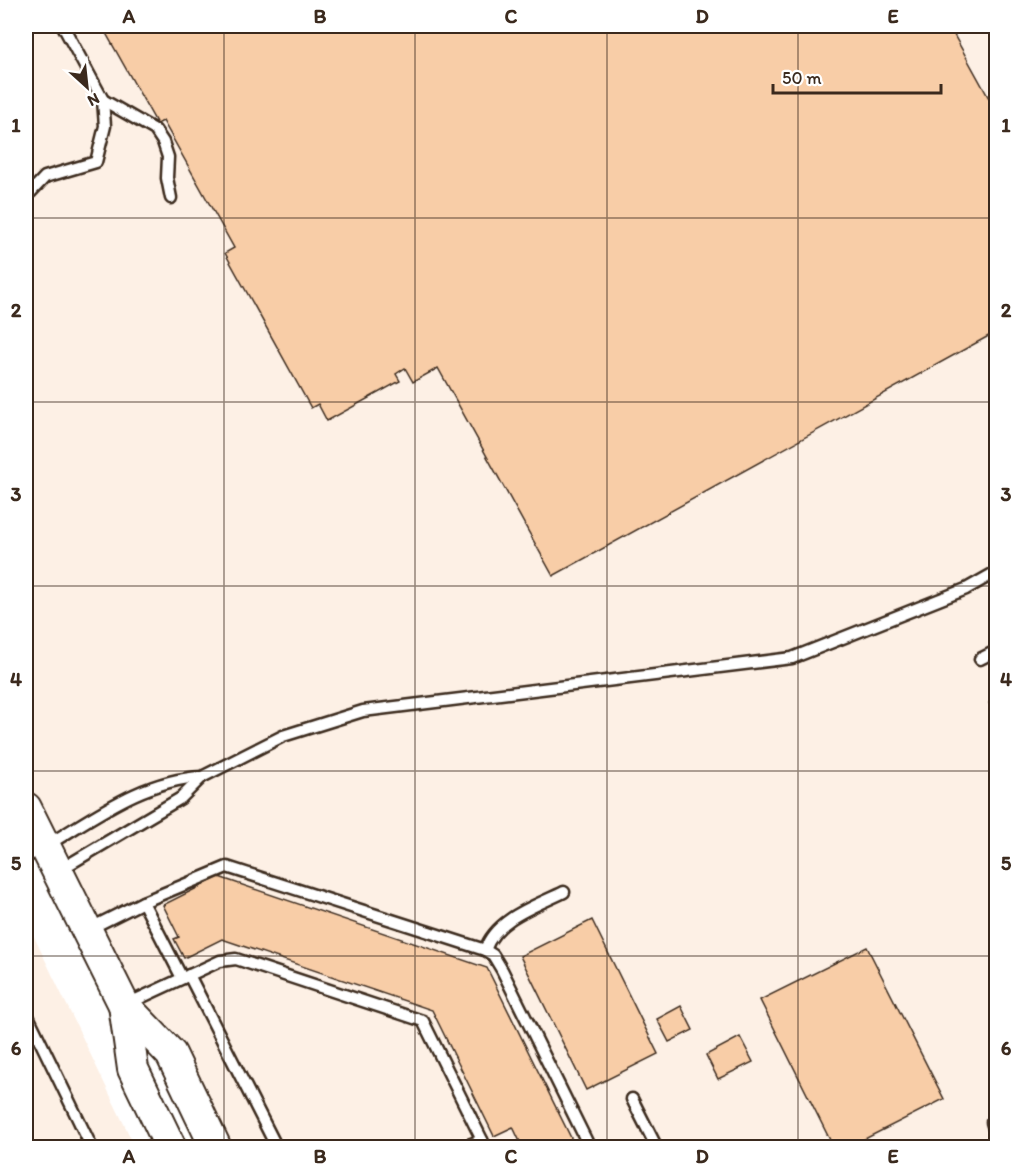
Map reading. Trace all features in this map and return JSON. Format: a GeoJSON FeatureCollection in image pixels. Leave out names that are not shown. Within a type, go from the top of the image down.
{"type":"FeatureCollection","features":[{"type":"Feature","properties":{"kind":"street"},"geometry":{"type":"LineString","coordinates":[[26,808],[43,859],[87,930],[124,1005],[171,1054],[216,1148]]}},
{"type":"Feature","properties":{"kind":"street"},"geometry":{"type":"LineString","coordinates":[[124,1005],[133,1069],[162,1145]]}},
{"type":"Feature","properties":{"kind":"lane"},"geometry":{"type":"LineString","coordinates":[[26,197],[45,177],[96,162],[105,126],[103,100],[63,26]]}},
{"type":"Feature","properties":{"kind":"lane"},"geometry":{"type":"LineString","coordinates":[[103,100],[155,130],[164,142],[168,157],[166,178],[171,198]]}},
{"type":"Feature","properties":{"kind":"lane"},"geometry":{"type":"LineString","coordinates":[[43,859],[181,798],[202,777],[283,736],[363,711],[792,658],[966,589],[996,572]]}},
{"type":"Feature","properties":{"kind":"lane"},"geometry":{"type":"LineString","coordinates":[[980,659],[996,651]]}},
{"type":"Feature","properties":{"kind":"lane"},"geometry":{"type":"LineString","coordinates":[[43,859],[123,798],[177,778],[202,777]]}},
{"type":"Feature","properties":{"kind":"lane"},"geometry":{"type":"LineString","coordinates":[[87,930],[143,902],[227,867],[486,950],[494,955],[502,970],[590,1148]]}},
{"type":"Feature","properties":{"kind":"lane"},"geometry":{"type":"LineString","coordinates":[[486,950],[488,941],[503,923],[564,892]]}},
{"type":"Feature","properties":{"kind":"lane"},"geometry":{"type":"LineString","coordinates":[[143,902],[277,1148]]}},
{"type":"Feature","properties":{"kind":"lane"},"geometry":{"type":"LineString","coordinates":[[124,1005],[220,961],[236,959],[423,1021],[484,1144],[460,1148]]}},
{"type":"Feature","properties":{"kind":"lane"},"geometry":{"type":"LineString","coordinates":[[26,1012],[92,1148]]}},
{"type":"Feature","properties":{"kind":"lane"},"geometry":{"type":"LineString","coordinates":[[632,1099],[657,1148]]}},
{"type":"Feature","properties":{"kind":"lane"},"geometry":{"type":"LineString","coordinates":[[992,1122],[996,1135]]}},
{"type":"Feature","properties":{"kind":"shaded area"},"geometry":{"type":"Polygon","coordinates":[[[26,26],[996,26],[996,1147],[203,1147],[26,787],[26,26]]]}},
{"type":"Feature","properties":{"kind":"shaded area"},"geometry":{"type":"Polygon","coordinates":[[[26,920],[135,1147],[26,1147],[26,920]]]}},
{"type":"Feature","properties":{"kind":"building"},"geometry":{"type":"Polygon","coordinates":[[[102,26],[949,26],[996,111],[996,332],[553,576],[438,368],[413,382],[405,368],[396,374],[400,381],[327,421],[318,404],[311,408],[225,253],[234,248],[163,121],[157,124],[102,26]]]}},
{"type":"Feature","properties":{"kind":"building"},"geometry":{"type":"Polygon","coordinates":[[[996,699],[996,717],[989,703],[996,699]]]}},
{"type":"Feature","properties":{"kind":"building"},"geometry":{"type":"Polygon","coordinates":[[[219,877],[487,968],[576,1148],[523,1148],[513,1127],[494,1136],[432,1010],[222,939],[184,958],[174,939],[179,937],[163,905],[219,877]]]}},
{"type":"Feature","properties":{"kind":"building"},"geometry":{"type":"Polygon","coordinates":[[[592,920],[658,1054],[586,1090],[520,956],[592,920]]]}},
{"type":"Feature","properties":{"kind":"building"},"geometry":{"type":"Polygon","coordinates":[[[867,947],[944,1099],[847,1148],[834,1148],[760,1000],[867,947]]]}},
{"type":"Feature","properties":{"kind":"building"},"geometry":{"type":"Polygon","coordinates":[[[681,1006],[693,1030],[669,1042],[657,1019],[681,1006]]]}},
{"type":"Feature","properties":{"kind":"building"},"geometry":{"type":"Polygon","coordinates":[[[740,1037],[753,1062],[718,1079],[706,1055],[740,1037]]]}}]}
